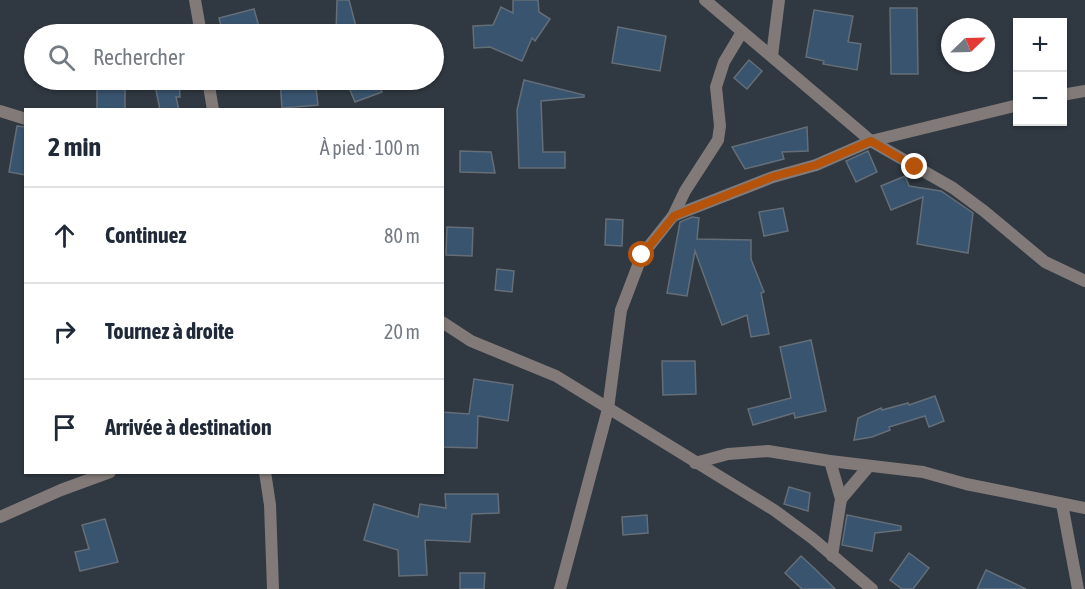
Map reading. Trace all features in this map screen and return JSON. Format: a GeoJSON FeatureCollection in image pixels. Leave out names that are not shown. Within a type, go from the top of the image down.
{"type":"FeatureCollection","features":[{"type":"Feature","properties":{"kind":"street"},"geometry":{"type":"LineString","coordinates":[[195,0],[199,24]]}},
{"type":"Feature","properties":{"kind":"street"},"geometry":{"type":"LineString","coordinates":[[705,0],[871,141],[953,188],[1045,262],[1085,281]]}},
{"type":"Feature","properties":{"kind":"street"},"geometry":{"type":"LineString","coordinates":[[772,56],[779,0]]}},
{"type":"Feature","properties":{"kind":"street"},"geometry":{"type":"LineString","coordinates":[[560,589],[608,409],[621,310],[642,255],[674,216],[684,191],[718,140],[720,126],[716,87],[724,62],[742,32]]}},
{"type":"Feature","properties":{"kind":"street"},"geometry":{"type":"LineString","coordinates":[[210,90],[213,108]]}},
{"type":"Feature","properties":{"kind":"street"},"geometry":{"type":"LineString","coordinates":[[1067,94],[1085,91]]}},
{"type":"Feature","properties":{"kind":"street"},"geometry":{"type":"LineString","coordinates":[[674,216],[772,177],[816,165],[871,141],[1013,106]]}},
{"type":"Feature","properties":{"kind":"street"},"geometry":{"type":"LineString","coordinates":[[0,111],[24,118]]}},
{"type":"Feature","properties":{"kind":"street"},"geometry":{"type":"LineString","coordinates":[[444,323],[471,341],[556,376],[774,510],[872,589]]}},
{"type":"Feature","properties":{"kind":"street"},"geometry":{"type":"LineString","coordinates":[[695,463],[728,454],[768,451],[923,472],[966,484],[1085,508]]}},
{"type":"Feature","properties":{"kind":"street"},"geometry":{"type":"LineString","coordinates":[[830,461],[841,499],[832,556]]}},
{"type":"Feature","properties":{"kind":"street"},"geometry":{"type":"LineString","coordinates":[[841,499],[869,466]]}},
{"type":"Feature","properties":{"kind":"street"},"geometry":{"type":"LineString","coordinates":[[0,517],[105,474]]}},
{"type":"Feature","properties":{"kind":"street"},"geometry":{"type":"LineString","coordinates":[[265,474],[270,505],[273,589]]}},
{"type":"Feature","properties":{"kind":"street"},"geometry":{"type":"LineString","coordinates":[[1062,504],[1078,589]]}},
{"type":"Feature","properties":{"kind":"building"},"geometry":{"type":"Polygon","coordinates":[[[337,0],[349,0],[355,24],[336,24],[337,0]]]}},
{"type":"Feature","properties":{"kind":"building"},"geometry":{"type":"Polygon","coordinates":[[[513,0],[538,0],[539,12],[550,19],[535,41],[532,38],[522,61],[490,47],[474,48],[473,26],[493,25],[501,7],[513,13],[513,0]]]}},
{"type":"Feature","properties":{"kind":"building"},"geometry":{"type":"Polygon","coordinates":[[[890,8],[917,8],[918,74],[891,74],[890,8]]]}},
{"type":"Feature","properties":{"kind":"building"},"geometry":{"type":"Polygon","coordinates":[[[254,9],[258,24],[220,24],[219,18],[254,9]]]}},
{"type":"Feature","properties":{"kind":"building"},"geometry":{"type":"Polygon","coordinates":[[[814,10],[853,16],[848,42],[861,44],[857,70],[823,64],[824,61],[806,57],[814,10]]]}},
{"type":"Feature","properties":{"kind":"building"},"geometry":{"type":"Polygon","coordinates":[[[618,27],[666,36],[660,71],[612,63],[618,27]]]}},
{"type":"Feature","properties":{"kind":"building"},"geometry":{"type":"Polygon","coordinates":[[[749,60],[762,71],[747,89],[734,78],[749,60]]]}},
{"type":"Feature","properties":{"kind":"building"},"geometry":{"type":"Polygon","coordinates":[[[524,80],[584,95],[584,97],[541,101],[543,152],[565,152],[565,168],[519,168],[517,110],[524,80]]]}},
{"type":"Feature","properties":{"kind":"building"},"geometry":{"type":"Polygon","coordinates":[[[97,90],[125,90],[125,108],[97,108],[97,90]]]}},
{"type":"Feature","properties":{"kind":"building"},"geometry":{"type":"Polygon","coordinates":[[[156,90],[180,90],[180,97],[176,97],[179,108],[160,108],[156,90]]]}},
{"type":"Feature","properties":{"kind":"building"},"geometry":{"type":"Polygon","coordinates":[[[281,90],[316,90],[318,105],[282,108],[281,90]]]}},
{"type":"Feature","properties":{"kind":"building"},"geometry":{"type":"Polygon","coordinates":[[[350,90],[381,90],[382,92],[355,102],[350,90]]]}},
{"type":"Feature","properties":{"kind":"building"},"geometry":{"type":"Polygon","coordinates":[[[17,126],[24,127],[24,175],[9,172],[17,126]]]}},
{"type":"Feature","properties":{"kind":"building"},"geometry":{"type":"Polygon","coordinates":[[[807,127],[808,151],[782,152],[784,159],[745,169],[732,147],[807,127]]]}},
{"type":"Feature","properties":{"kind":"building"},"geometry":{"type":"Polygon","coordinates":[[[460,151],[491,152],[495,173],[460,172],[460,151]]]}},
{"type":"Feature","properties":{"kind":"building"},"geometry":{"type":"Polygon","coordinates":[[[868,151],[877,172],[856,182],[846,161],[868,151]]]}},
{"type":"Feature","properties":{"kind":"building"},"geometry":{"type":"Polygon","coordinates":[[[905,176],[909,186],[941,191],[973,213],[968,253],[917,244],[923,197],[891,210],[881,186],[905,176]]]}},
{"type":"Feature","properties":{"kind":"building"},"geometry":{"type":"Polygon","coordinates":[[[783,208],[788,231],[764,236],[759,212],[783,208]]]}},
{"type":"Feature","properties":{"kind":"building"},"geometry":{"type":"Polygon","coordinates":[[[692,217],[699,218],[697,239],[751,240],[751,259],[764,292],[761,293],[769,334],[751,337],[747,315],[722,325],[695,251],[687,296],[667,293],[680,222],[692,217]]]}},
{"type":"Feature","properties":{"kind":"building"},"geometry":{"type":"Polygon","coordinates":[[[606,219],[623,220],[622,246],[605,245],[606,219]]]}},
{"type":"Feature","properties":{"kind":"building"},"geometry":{"type":"Polygon","coordinates":[[[447,227],[473,228],[472,256],[446,255],[447,227]]]}},
{"type":"Feature","properties":{"kind":"building"},"geometry":{"type":"Polygon","coordinates":[[[497,269],[514,271],[512,292],[495,290],[497,269]]]}},
{"type":"Feature","properties":{"kind":"building"},"geometry":{"type":"Polygon","coordinates":[[[811,340],[826,411],[795,418],[794,413],[753,425],[748,409],[791,398],[780,347],[811,340]]]}},
{"type":"Feature","properties":{"kind":"building"},"geometry":{"type":"Polygon","coordinates":[[[662,361],[695,361],[696,394],[663,395],[662,361]]]}},
{"type":"Feature","properties":{"kind":"building"},"geometry":{"type":"Polygon","coordinates":[[[474,379],[513,385],[508,421],[478,416],[477,448],[444,447],[444,412],[469,414],[474,379]]]}},
{"type":"Feature","properties":{"kind":"building"},"geometry":{"type":"Polygon","coordinates":[[[935,396],[944,421],[929,427],[925,416],[889,427],[890,430],[872,437],[854,440],[858,418],[881,408],[882,410],[908,403],[909,405],[935,396]]]}},
{"type":"Feature","properties":{"kind":"building"},"geometry":{"type":"Polygon","coordinates":[[[789,487],[810,493],[808,511],[784,504],[789,487]]]}},
{"type":"Feature","properties":{"kind":"building"},"geometry":{"type":"Polygon","coordinates":[[[445,494],[498,494],[499,513],[472,514],[470,542],[425,540],[427,575],[399,576],[398,550],[364,540],[374,504],[418,517],[420,504],[446,508],[445,494]]]}},
{"type":"Feature","properties":{"kind":"building"},"geometry":{"type":"Polygon","coordinates":[[[647,515],[648,533],[623,535],[622,517],[647,515]]]}},
{"type":"Feature","properties":{"kind":"building"},"geometry":{"type":"Polygon","coordinates":[[[847,515],[901,526],[901,530],[875,533],[872,551],[842,545],[847,515]]]}},
{"type":"Feature","properties":{"kind":"building"},"geometry":{"type":"Polygon","coordinates":[[[105,519],[118,562],[80,571],[75,552],[89,549],[82,525],[105,519]]]}},
{"type":"Feature","properties":{"kind":"building"},"geometry":{"type":"Polygon","coordinates":[[[909,553],[929,568],[913,589],[902,589],[890,580],[909,553]]]}},
{"type":"Feature","properties":{"kind":"building"},"geometry":{"type":"Polygon","coordinates":[[[801,556],[835,589],[802,589],[785,573],[801,556]]]}},
{"type":"Feature","properties":{"kind":"building"},"geometry":{"type":"Polygon","coordinates":[[[986,570],[1026,589],[977,589],[986,570]]]}},
{"type":"Feature","properties":{"kind":"building"},"geometry":{"type":"Polygon","coordinates":[[[460,573],[485,573],[484,589],[460,589],[460,573]]]}},
{"type":"Feature","properties":{"kind":"route"},"geometry":{"type":"LineString","coordinates":[[642,255],[674,216],[772,177],[816,165],[871,141],[915,167]]}}]}
